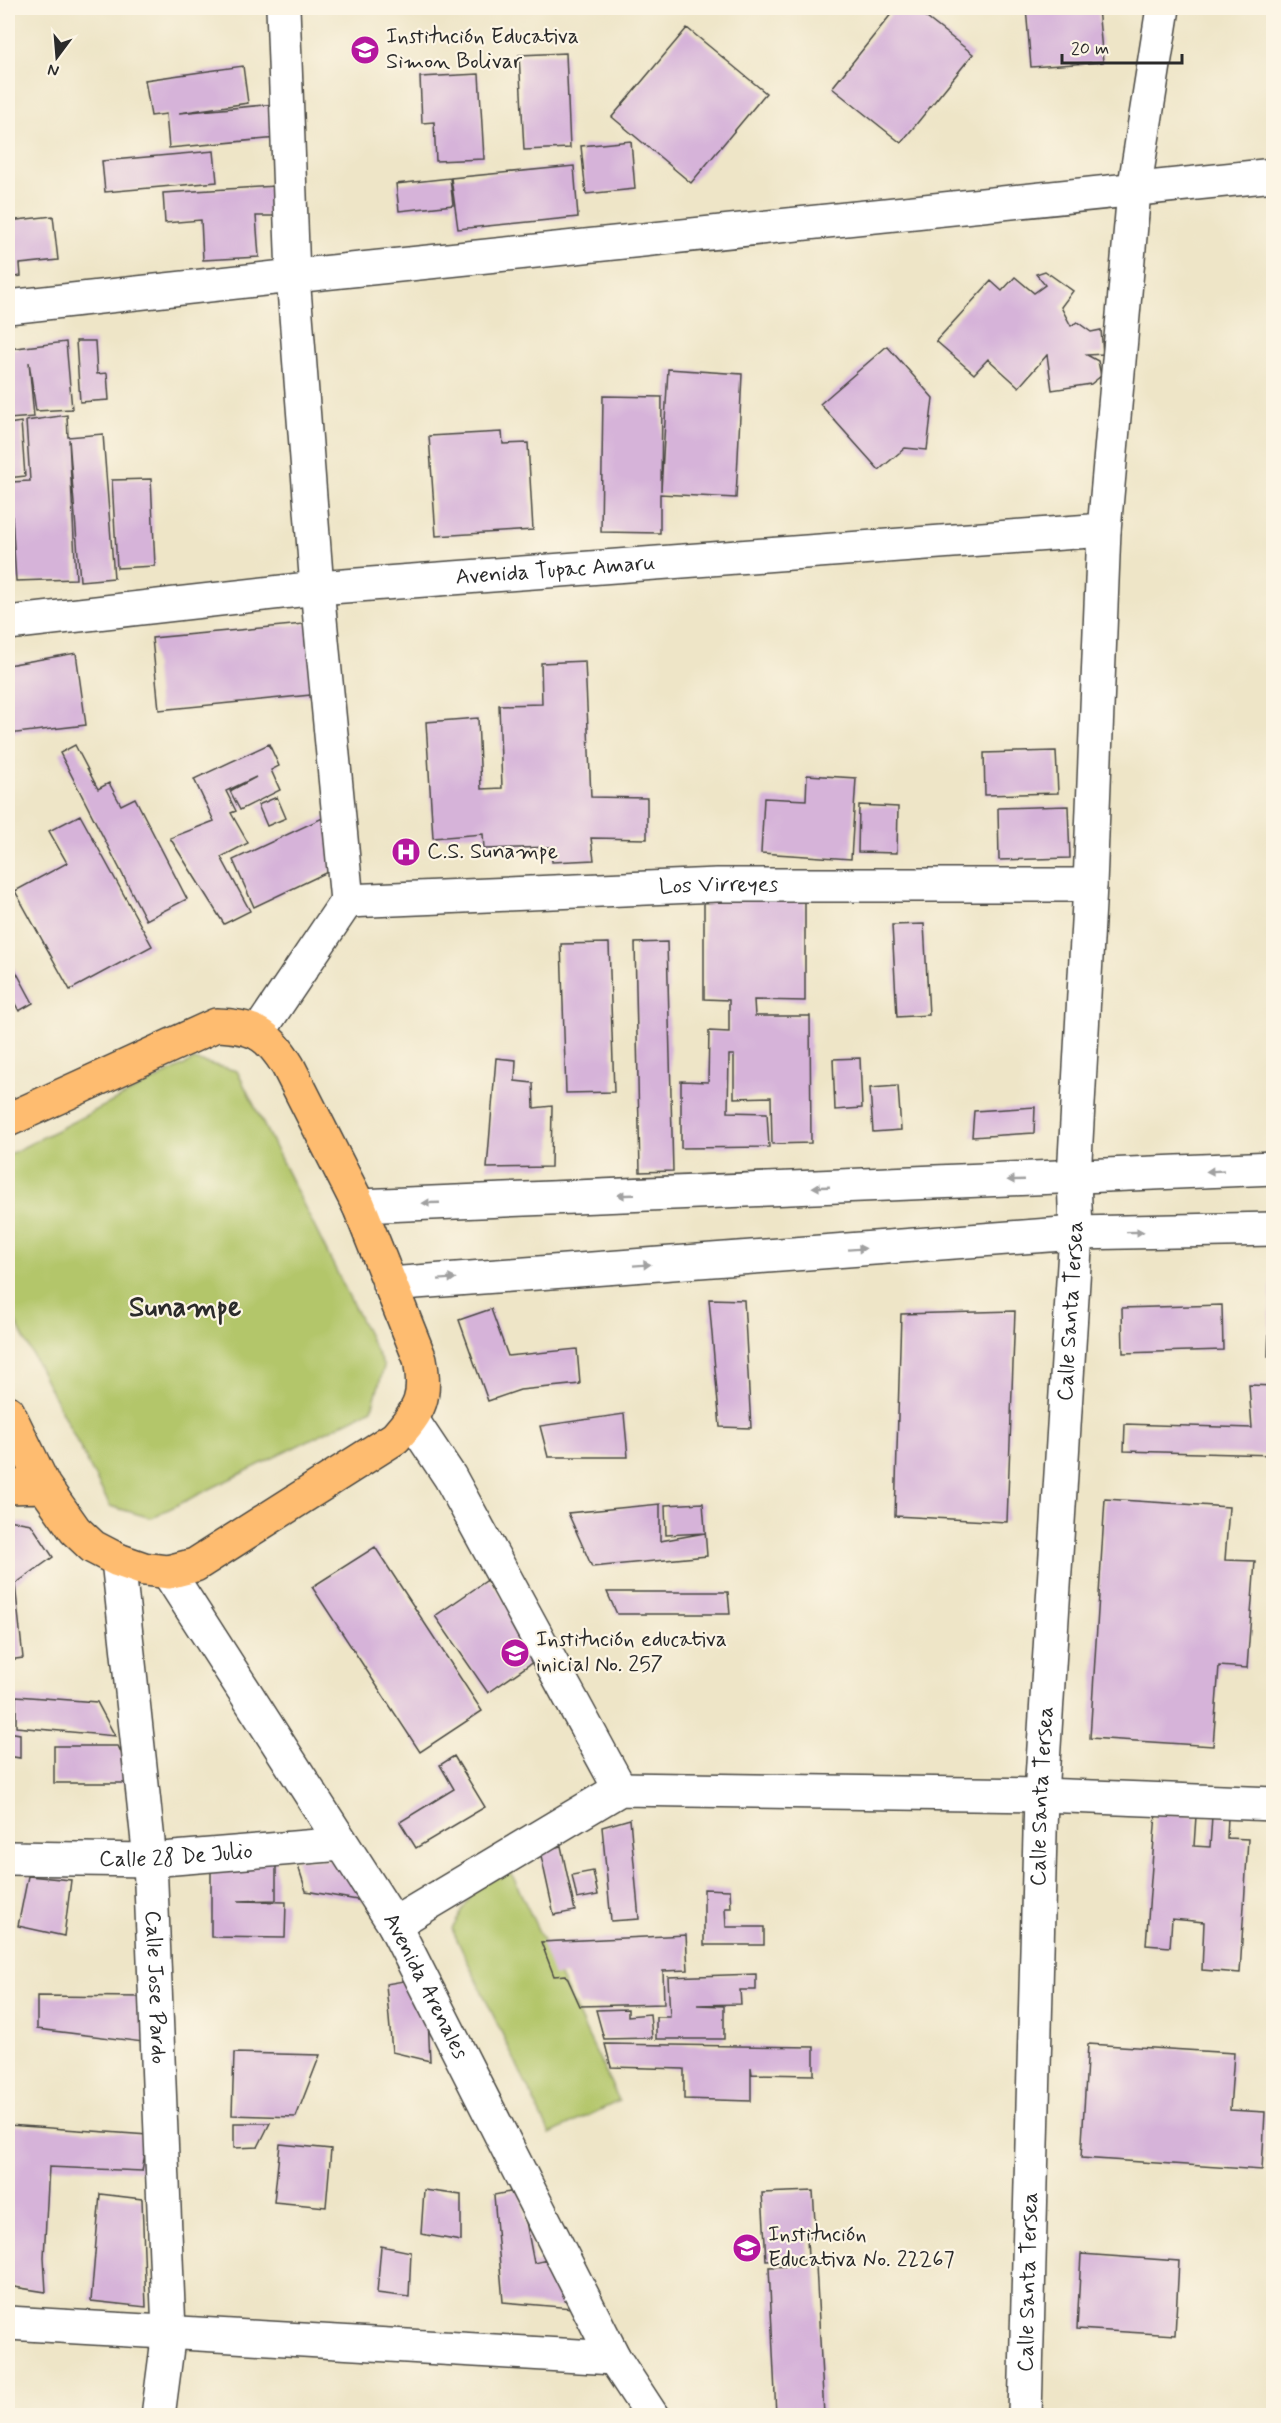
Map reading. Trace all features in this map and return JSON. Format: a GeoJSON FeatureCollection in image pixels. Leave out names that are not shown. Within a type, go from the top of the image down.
{"type":"FeatureCollection","features":[{"type":"Feature","properties":{"kind":"main road"},"geometry":{"type":"LineString","coordinates":[[8,1120],[216,1024],[240,1025],[258,1032],[277,1047],[359,1206],[420,1359],[424,1382],[422,1401],[412,1420],[395,1438],[195,1565],[168,1572],[144,1569],[118,1560],[93,1547],[75,1530],[44,1486],[8,1412]]}},
{"type":"Feature","properties":{"kind":"main road"},"geometry":{"type":"LineString","coordinates":[[8,1487],[44,1486]]}},
{"type":"Feature","properties":{"kind":"street"},"geometry":{"type":"LineString","coordinates":[[258,1032],[347,901],[317,588],[293,276],[283,8]]}},
{"type":"Feature","properties":{"kind":"street","name":"Calle Santa Tersea"},"geometry":{"type":"LineString","coordinates":[[1025,2415],[1041,1795],[1076,1233],[1074,1177],[1090,885],[1104,530],[1134,191],[1163,8]]}},
{"type":"Feature","properties":{"kind":"street"},"geometry":{"type":"LineString","coordinates":[[8,307],[1274,175]]}},
{"type":"Feature","properties":{"kind":"street","name":"Avenida Tupac Amaru"},"geometry":{"type":"LineString","coordinates":[[8,623],[317,588],[1104,530]]}},
{"type":"Feature","properties":{"kind":"street","name":"Los Virreyes"},"geometry":{"type":"LineString","coordinates":[[347,901],[717,885],[1090,885]]}},
{"type":"Feature","properties":{"kind":"street"},"geometry":{"type":"LineString","coordinates":[[359,1206],[1274,1168]]}},
{"type":"Feature","properties":{"kind":"street"},"geometry":{"type":"LineString","coordinates":[[389,1284],[1076,1233],[1274,1229]]}},
{"type":"Feature","properties":{"kind":"street"},"geometry":{"type":"LineString","coordinates":[[412,1420],[450,1477],[620,1789]]}},
{"type":"Feature","properties":{"kind":"street","name":"Calle Jose Pardo"},"geometry":{"type":"LineString","coordinates":[[118,1560],[150,1860],[169,2332],[158,2415]]}},
{"type":"Feature","properties":{"kind":"street","name":"Avenida Arenales"},"geometry":{"type":"LineString","coordinates":[[168,1572],[394,1924],[614,2358],[651,2415]]}},
{"type":"Feature","properties":{"kind":"street"},"geometry":{"type":"LineString","coordinates":[[394,1924],[620,1789],[1041,1795],[1274,1804]]}},
{"type":"Feature","properties":{"kind":"street","name":"Calle 28 De Julio"},"geometry":{"type":"LineString","coordinates":[[8,1858],[150,1860],[342,1844]]}},
{"type":"Feature","properties":{"kind":"street"},"geometry":{"type":"LineString","coordinates":[[8,2323],[614,2358]]}},
{"type":"Feature","properties":{"kind":"green space"},"geometry":{"type":"Polygon","coordinates":[[[194,1060],[237,1071],[384,1367],[372,1409],[151,1518],[110,1506],[8,1307],[8,1155],[194,1060]]]}},
{"type":"Feature","properties":{"kind":"green space"},"geometry":{"type":"Polygon","coordinates":[[[506,1862],[619,2101],[550,2134],[452,1929],[475,1889],[506,1862]]]}},
{"type":"Feature","properties":{"kind":"building"},"geometry":{"type":"Polygon","coordinates":[[[896,8],[914,8],[973,54],[901,143],[832,88],[896,8]]]}},
{"type":"Feature","properties":{"kind":"building"},"geometry":{"type":"Polygon","coordinates":[[[1026,8],[1098,8],[1103,62],[1031,67],[1026,8]]]}},
{"type":"Feature","properties":{"kind":"building"},"geometry":{"type":"Polygon","coordinates":[[[687,28],[766,93],[691,183],[612,117],[687,28]]]}},
{"type":"Feature","properties":{"kind":"building"},"geometry":{"type":"Polygon","coordinates":[[[566,53],[570,148],[524,150],[519,55],[566,53]]]}},
{"type":"Feature","properties":{"kind":"building"},"geometry":{"type":"Polygon","coordinates":[[[243,66],[248,103],[179,113],[275,104],[278,138],[169,148],[166,114],[151,116],[145,80],[243,66]]]}},
{"type":"Feature","properties":{"kind":"building"},"geometry":{"type":"Polygon","coordinates":[[[479,74],[484,159],[436,161],[434,122],[422,123],[420,77],[479,74]]]}},
{"type":"Feature","properties":{"kind":"building"},"geometry":{"type":"Polygon","coordinates":[[[631,141],[635,189],[586,194],[581,146],[631,141]]]}},
{"type":"Feature","properties":{"kind":"building"},"geometry":{"type":"Polygon","coordinates":[[[214,151],[217,182],[105,192],[102,161],[214,151]]]}},
{"type":"Feature","properties":{"kind":"building"},"geometry":{"type":"Polygon","coordinates":[[[574,166],[578,217],[458,229],[451,178],[574,166]]]}},
{"type":"Feature","properties":{"kind":"building"},"geometry":{"type":"Polygon","coordinates":[[[450,178],[453,205],[399,211],[396,184],[450,178]]]}},
{"type":"Feature","properties":{"kind":"building"},"geometry":{"type":"Polygon","coordinates":[[[276,186],[278,216],[256,216],[259,257],[203,260],[201,220],[165,223],[163,193],[276,186]]]}},
{"type":"Feature","properties":{"kind":"building"},"geometry":{"type":"Polygon","coordinates":[[[53,216],[58,260],[20,264],[21,276],[8,278],[8,221],[53,216]]]}},
{"type":"Feature","properties":{"kind":"building"},"geometry":{"type":"Polygon","coordinates":[[[1045,271],[1073,291],[1061,307],[1071,326],[1077,322],[1091,332],[1101,330],[1103,354],[1087,355],[1098,361],[1101,376],[1091,384],[1052,390],[1047,355],[1019,387],[988,359],[974,374],[936,341],[991,281],[1002,291],[1015,277],[1034,293],[1045,285],[1036,274],[1045,271]]]}},
{"type":"Feature","properties":{"kind":"building"},"geometry":{"type":"Polygon","coordinates":[[[76,341],[95,341],[97,374],[107,373],[109,400],[80,402],[76,341]]]}},
{"type":"Feature","properties":{"kind":"building"},"geometry":{"type":"Polygon","coordinates":[[[66,342],[72,409],[36,411],[29,362],[34,417],[8,419],[8,349],[66,342]]]}},
{"type":"Feature","properties":{"kind":"building"},"geometry":{"type":"Polygon","coordinates":[[[887,346],[933,398],[927,450],[905,448],[879,470],[820,404],[887,346]]]}},
{"type":"Feature","properties":{"kind":"building"},"geometry":{"type":"Polygon","coordinates":[[[668,369],[742,374],[736,498],[660,494],[660,533],[601,532],[603,396],[662,397],[661,491],[668,369]]]}},
{"type":"Feature","properties":{"kind":"building"},"geometry":{"type":"Polygon","coordinates":[[[67,415],[68,437],[103,434],[114,578],[80,581],[69,439],[76,579],[16,581],[10,482],[30,481],[26,421],[67,415]]]}},
{"type":"Feature","properties":{"kind":"building"},"geometry":{"type":"Polygon","coordinates":[[[21,422],[25,476],[8,478],[8,424],[21,422]]]}},
{"type":"Feature","properties":{"kind":"building"},"geometry":{"type":"Polygon","coordinates":[[[502,432],[503,444],[528,443],[533,530],[436,536],[429,436],[502,432]]]}},
{"type":"Feature","properties":{"kind":"building"},"geometry":{"type":"Polygon","coordinates":[[[151,479],[155,566],[117,568],[112,480],[151,479]]]}},
{"type":"Feature","properties":{"kind":"building"},"geometry":{"type":"Polygon","coordinates":[[[314,623],[321,694],[159,710],[152,638],[314,623]]]}},
{"type":"Feature","properties":{"kind":"building"},"geometry":{"type":"Polygon","coordinates":[[[76,653],[86,725],[8,734],[8,665],[76,653]]]}},
{"type":"Feature","properties":{"kind":"building"},"geometry":{"type":"Polygon","coordinates":[[[585,661],[591,797],[647,798],[647,839],[591,838],[594,860],[552,862],[551,847],[484,849],[483,834],[433,838],[426,722],[478,718],[481,789],[502,788],[499,705],[542,704],[541,663],[585,661]]]}},
{"type":"Feature","properties":{"kind":"building"},"geometry":{"type":"Polygon","coordinates":[[[269,744],[279,766],[271,770],[280,790],[240,810],[230,791],[256,777],[226,791],[236,811],[231,813],[248,843],[221,857],[250,911],[224,924],[170,838],[214,821],[194,779],[269,744]]]}},
{"type":"Feature","properties":{"kind":"building"},"geometry":{"type":"Polygon","coordinates":[[[75,745],[98,789],[109,783],[121,805],[135,798],[187,899],[146,920],[60,753],[75,745]]]}},
{"type":"Feature","properties":{"kind":"building"},"geometry":{"type":"Polygon","coordinates":[[[1056,751],[1058,793],[985,795],[984,753],[1056,751]]]}},
{"type":"Feature","properties":{"kind":"building"},"geometry":{"type":"Polygon","coordinates":[[[807,775],[856,778],[851,859],[761,853],[764,798],[806,800],[807,775]]]}},
{"type":"Feature","properties":{"kind":"building"},"geometry":{"type":"Polygon","coordinates":[[[277,797],[286,818],[267,826],[258,805],[277,797]]]}},
{"type":"Feature","properties":{"kind":"building"},"geometry":{"type":"Polygon","coordinates":[[[859,805],[898,807],[897,853],[858,852],[859,805]]]}},
{"type":"Feature","properties":{"kind":"building"},"geometry":{"type":"Polygon","coordinates":[[[1068,806],[1070,858],[999,860],[998,808],[1068,806]]]}},
{"type":"Feature","properties":{"kind":"building"},"geometry":{"type":"Polygon","coordinates":[[[331,814],[338,867],[254,907],[233,860],[331,814]]]}},
{"type":"Feature","properties":{"kind":"building"},"geometry":{"type":"Polygon","coordinates":[[[80,815],[152,946],[70,990],[15,891],[67,863],[49,831],[80,815]]]}},
{"type":"Feature","properties":{"kind":"building"},"geometry":{"type":"Polygon","coordinates":[[[704,898],[805,899],[805,1001],[754,1000],[755,1016],[810,1016],[811,1143],[772,1144],[771,1097],[734,1098],[734,1055],[729,1055],[728,1112],[767,1113],[769,1147],[681,1148],[681,1081],[708,1082],[709,1031],[729,1032],[729,1000],[704,999],[704,898]]]}},
{"type":"Feature","properties":{"kind":"building"},"geometry":{"type":"Polygon","coordinates":[[[924,924],[929,1015],[897,1017],[892,925],[924,924]]]}},
{"type":"Feature","properties":{"kind":"building"},"geometry":{"type":"Polygon","coordinates":[[[667,942],[673,1171],[640,1172],[635,943],[667,942]]]}},
{"type":"Feature","properties":{"kind":"building"},"geometry":{"type":"Polygon","coordinates":[[[609,943],[614,1092],[566,1093],[561,944],[609,943]]]}},
{"type":"Feature","properties":{"kind":"building"},"geometry":{"type":"Polygon","coordinates":[[[12,964],[33,1003],[19,1011],[8,991],[8,966],[12,964]]]}},
{"type":"Feature","properties":{"kind":"building"},"geometry":{"type":"Polygon","coordinates":[[[496,1058],[516,1060],[515,1081],[533,1083],[534,1108],[552,1106],[551,1167],[487,1168],[496,1058]]]}},
{"type":"Feature","properties":{"kind":"building"},"geometry":{"type":"Polygon","coordinates":[[[860,1058],[862,1108],[835,1110],[833,1059],[860,1058]]]}},
{"type":"Feature","properties":{"kind":"building"},"geometry":{"type":"Polygon","coordinates":[[[898,1086],[901,1130],[873,1132],[870,1088],[898,1086]]]}},
{"type":"Feature","properties":{"kind":"building"},"geometry":{"type":"Polygon","coordinates":[[[1035,1107],[1034,1133],[972,1137],[974,1111],[1035,1107]]]}},
{"type":"Feature","properties":{"kind":"building"},"geometry":{"type":"Polygon","coordinates":[[[1271,1275],[1274,1275],[1274,1357],[1268,1357],[1271,1275]]]}},
{"type":"Feature","properties":{"kind":"building"},"geometry":{"type":"Polygon","coordinates":[[[709,1299],[744,1300],[751,1428],[720,1427],[709,1299]]]}},
{"type":"Feature","properties":{"kind":"building"},"geometry":{"type":"Polygon","coordinates":[[[1222,1305],[1223,1350],[1123,1353],[1122,1308],[1222,1305]]]}},
{"type":"Feature","properties":{"kind":"building"},"geometry":{"type":"Polygon","coordinates":[[[491,1309],[508,1356],[577,1349],[580,1384],[520,1390],[488,1401],[459,1320],[491,1309]]]}},
{"type":"Feature","properties":{"kind":"building"},"geometry":{"type":"Polygon","coordinates":[[[1015,1311],[1007,1522],[895,1516],[901,1314],[1015,1311]]]}},
{"type":"Feature","properties":{"kind":"building"},"geometry":{"type":"Polygon","coordinates":[[[1249,1385],[1274,1386],[1274,1455],[1124,1451],[1125,1424],[1252,1428],[1249,1385]]]}},
{"type":"Feature","properties":{"kind":"building"},"geometry":{"type":"Polygon","coordinates":[[[624,1414],[628,1457],[548,1457],[540,1426],[624,1414]]]}},
{"type":"Feature","properties":{"kind":"building"},"geometry":{"type":"Polygon","coordinates":[[[1105,1499],[1229,1507],[1225,1560],[1255,1561],[1247,1668],[1219,1666],[1213,1746],[1090,1738],[1105,1499]]]}},
{"type":"Feature","properties":{"kind":"building"},"geometry":{"type":"Polygon","coordinates":[[[703,1503],[707,1556],[592,1567],[568,1513],[660,1504],[660,1541],[705,1533],[666,1535],[665,1505],[703,1503]]]}},
{"type":"Feature","properties":{"kind":"building"},"geometry":{"type":"Polygon","coordinates":[[[8,1520],[31,1524],[53,1557],[15,1584],[23,1658],[8,1660],[8,1520]]]}},
{"type":"Feature","properties":{"kind":"building"},"geometry":{"type":"Polygon","coordinates":[[[375,1547],[482,1711],[420,1752],[312,1587],[375,1547]]]}},
{"type":"Feature","properties":{"kind":"building"},"geometry":{"type":"Polygon","coordinates":[[[489,1579],[543,1655],[488,1693],[435,1616],[489,1579]]]}},
{"type":"Feature","properties":{"kind":"building"},"geometry":{"type":"Polygon","coordinates":[[[607,1592],[728,1592],[730,1614],[617,1614],[607,1592]]]}},
{"type":"Feature","properties":{"kind":"building"},"geometry":{"type":"Polygon","coordinates":[[[16,1696],[97,1702],[115,1736],[16,1727],[16,1696]]]}},
{"type":"Feature","properties":{"kind":"building"},"geometry":{"type":"Polygon","coordinates":[[[8,1732],[20,1734],[20,1758],[8,1756],[8,1732]]]}},
{"type":"Feature","properties":{"kind":"building"},"geometry":{"type":"Polygon","coordinates":[[[54,1746],[118,1746],[136,1783],[54,1783],[54,1746]]]}},
{"type":"Feature","properties":{"kind":"building"},"geometry":{"type":"Polygon","coordinates":[[[454,1756],[485,1807],[416,1848],[400,1822],[454,1789],[440,1765],[454,1756]]]}},
{"type":"Feature","properties":{"kind":"building"},"geometry":{"type":"Polygon","coordinates":[[[1156,1813],[1196,1816],[1194,1846],[1210,1847],[1212,1816],[1228,1817],[1227,1838],[1248,1839],[1240,1973],[1202,1970],[1204,1922],[1172,1919],[1170,1947],[1146,1945],[1156,1813]]]}},
{"type":"Feature","properties":{"kind":"building"},"geometry":{"type":"Polygon","coordinates":[[[630,1819],[639,1919],[611,1921],[602,1827],[630,1819]]]}},
{"type":"Feature","properties":{"kind":"building"},"geometry":{"type":"Polygon","coordinates":[[[561,1846],[575,1911],[554,1915],[540,1851],[561,1846]]]}},
{"type":"Feature","properties":{"kind":"building"},"geometry":{"type":"Polygon","coordinates":[[[211,1859],[276,1859],[276,1900],[238,1901],[286,1902],[285,1938],[211,1937],[211,1859]]]}},
{"type":"Feature","properties":{"kind":"building"},"geometry":{"type":"Polygon","coordinates":[[[296,1859],[346,1861],[363,1901],[306,1891],[296,1859]]]}},
{"type":"Feature","properties":{"kind":"building"},"geometry":{"type":"Polygon","coordinates":[[[593,1871],[598,1895],[577,1899],[572,1875],[593,1871]]]}},
{"type":"Feature","properties":{"kind":"building"},"geometry":{"type":"Polygon","coordinates":[[[28,1876],[71,1880],[64,1936],[18,1926],[28,1876]]]}},
{"type":"Feature","properties":{"kind":"building"},"geometry":{"type":"Polygon","coordinates":[[[704,1889],[730,1890],[731,1908],[725,1908],[726,1927],[764,1927],[764,1945],[704,1945],[704,1889]]]}},
{"type":"Feature","properties":{"kind":"building"},"geometry":{"type":"Polygon","coordinates":[[[686,1935],[688,1970],[663,1971],[664,2004],[580,2006],[566,1975],[554,1976],[541,1942],[686,1935]]]}},
{"type":"Feature","properties":{"kind":"building"},"geometry":{"type":"Polygon","coordinates":[[[756,1974],[756,1990],[740,1990],[741,2004],[697,2005],[724,2006],[724,2039],[656,2039],[656,2017],[670,2017],[668,1977],[756,1974]]]}},
{"type":"Feature","properties":{"kind":"building"},"geometry":{"type":"Polygon","coordinates":[[[409,1980],[428,2018],[430,2061],[392,2052],[386,1984],[409,1980]]]}},
{"type":"Feature","properties":{"kind":"building"},"geometry":{"type":"Polygon","coordinates":[[[37,1996],[145,1997],[151,2043],[37,2029],[37,1996]]]}},
{"type":"Feature","properties":{"kind":"building"},"geometry":{"type":"Polygon","coordinates":[[[628,2009],[628,2016],[650,2014],[652,2038],[604,2039],[596,2010],[628,2009]]]}},
{"type":"Feature","properties":{"kind":"building"},"geometry":{"type":"Polygon","coordinates":[[[605,2044],[814,2047],[814,2075],[752,2074],[751,2067],[751,2101],[684,2099],[684,2069],[611,2067],[605,2044]]]}},
{"type":"Feature","properties":{"kind":"building"},"geometry":{"type":"Polygon","coordinates":[[[1088,2044],[1234,2053],[1230,2110],[1265,2112],[1262,2170],[1081,2158],[1088,2044]]]}},
{"type":"Feature","properties":{"kind":"building"},"geometry":{"type":"Polygon","coordinates":[[[234,2053],[320,2055],[296,2117],[232,2115],[234,2053]]]}},
{"type":"Feature","properties":{"kind":"building"},"geometry":{"type":"Polygon","coordinates":[[[234,2123],[270,2123],[258,2147],[234,2148],[234,2123]]]}},
{"type":"Feature","properties":{"kind":"building"},"geometry":{"type":"Polygon","coordinates":[[[8,2125],[148,2135],[142,2171],[49,2167],[44,2257],[46,2292],[8,2286],[8,2125]]]}},
{"type":"Feature","properties":{"kind":"building"},"geometry":{"type":"Polygon","coordinates":[[[280,2144],[331,2149],[326,2207],[274,2202],[280,2144]]]}},
{"type":"Feature","properties":{"kind":"building"},"geometry":{"type":"Polygon","coordinates":[[[424,2190],[461,2195],[461,2241],[421,2234],[424,2190]]]}},
{"type":"Feature","properties":{"kind":"building"},"geometry":{"type":"Polygon","coordinates":[[[520,2190],[534,2263],[560,2257],[583,2309],[503,2302],[494,2195],[520,2190]]]}},
{"type":"Feature","properties":{"kind":"building"},"geometry":{"type":"Polygon","coordinates":[[[813,2191],[816,2237],[807,2238],[808,2258],[766,2260],[762,2193],[813,2191]]]}},
{"type":"Feature","properties":{"kind":"building"},"geometry":{"type":"Polygon","coordinates":[[[100,2194],[142,2199],[146,2307],[91,2301],[100,2194]]]}},
{"type":"Feature","properties":{"kind":"building"},"geometry":{"type":"Polygon","coordinates":[[[381,2246],[411,2252],[409,2297],[377,2293],[381,2246]]]}},
{"type":"Feature","properties":{"kind":"building"},"geometry":{"type":"Polygon","coordinates":[[[1081,2254],[1179,2261],[1175,2335],[1077,2329],[1081,2254]]]}},
{"type":"Feature","properties":{"kind":"building"},"geometry":{"type":"Polygon","coordinates":[[[816,2265],[824,2415],[776,2415],[769,2267],[816,2265]]]}},
{"type":"Feature","properties":{"kind":"place","name":"Institución Educativa Simon Bolivar"},"geometry":{"type":"Point","coordinates":[365,50]}},
{"type":"Feature","properties":{"kind":"place","name":"C.S. Sunampe"},"geometry":{"type":"Point","coordinates":[406,852]}},
{"type":"Feature","properties":{"kind":"place","name":"Institución educativa inicial No. 257"},"geometry":{"type":"Point","coordinates":[515,1653]}},
{"type":"Feature","properties":{"kind":"place","name":"Institución Educativa No. 22267"},"geometry":{"type":"Point","coordinates":[747,2248]}},
{"type":"Feature","properties":{"kind":"district","name":"Sunampe"},"geometry":{"type":"Point","coordinates":[185,1308]}}]}
